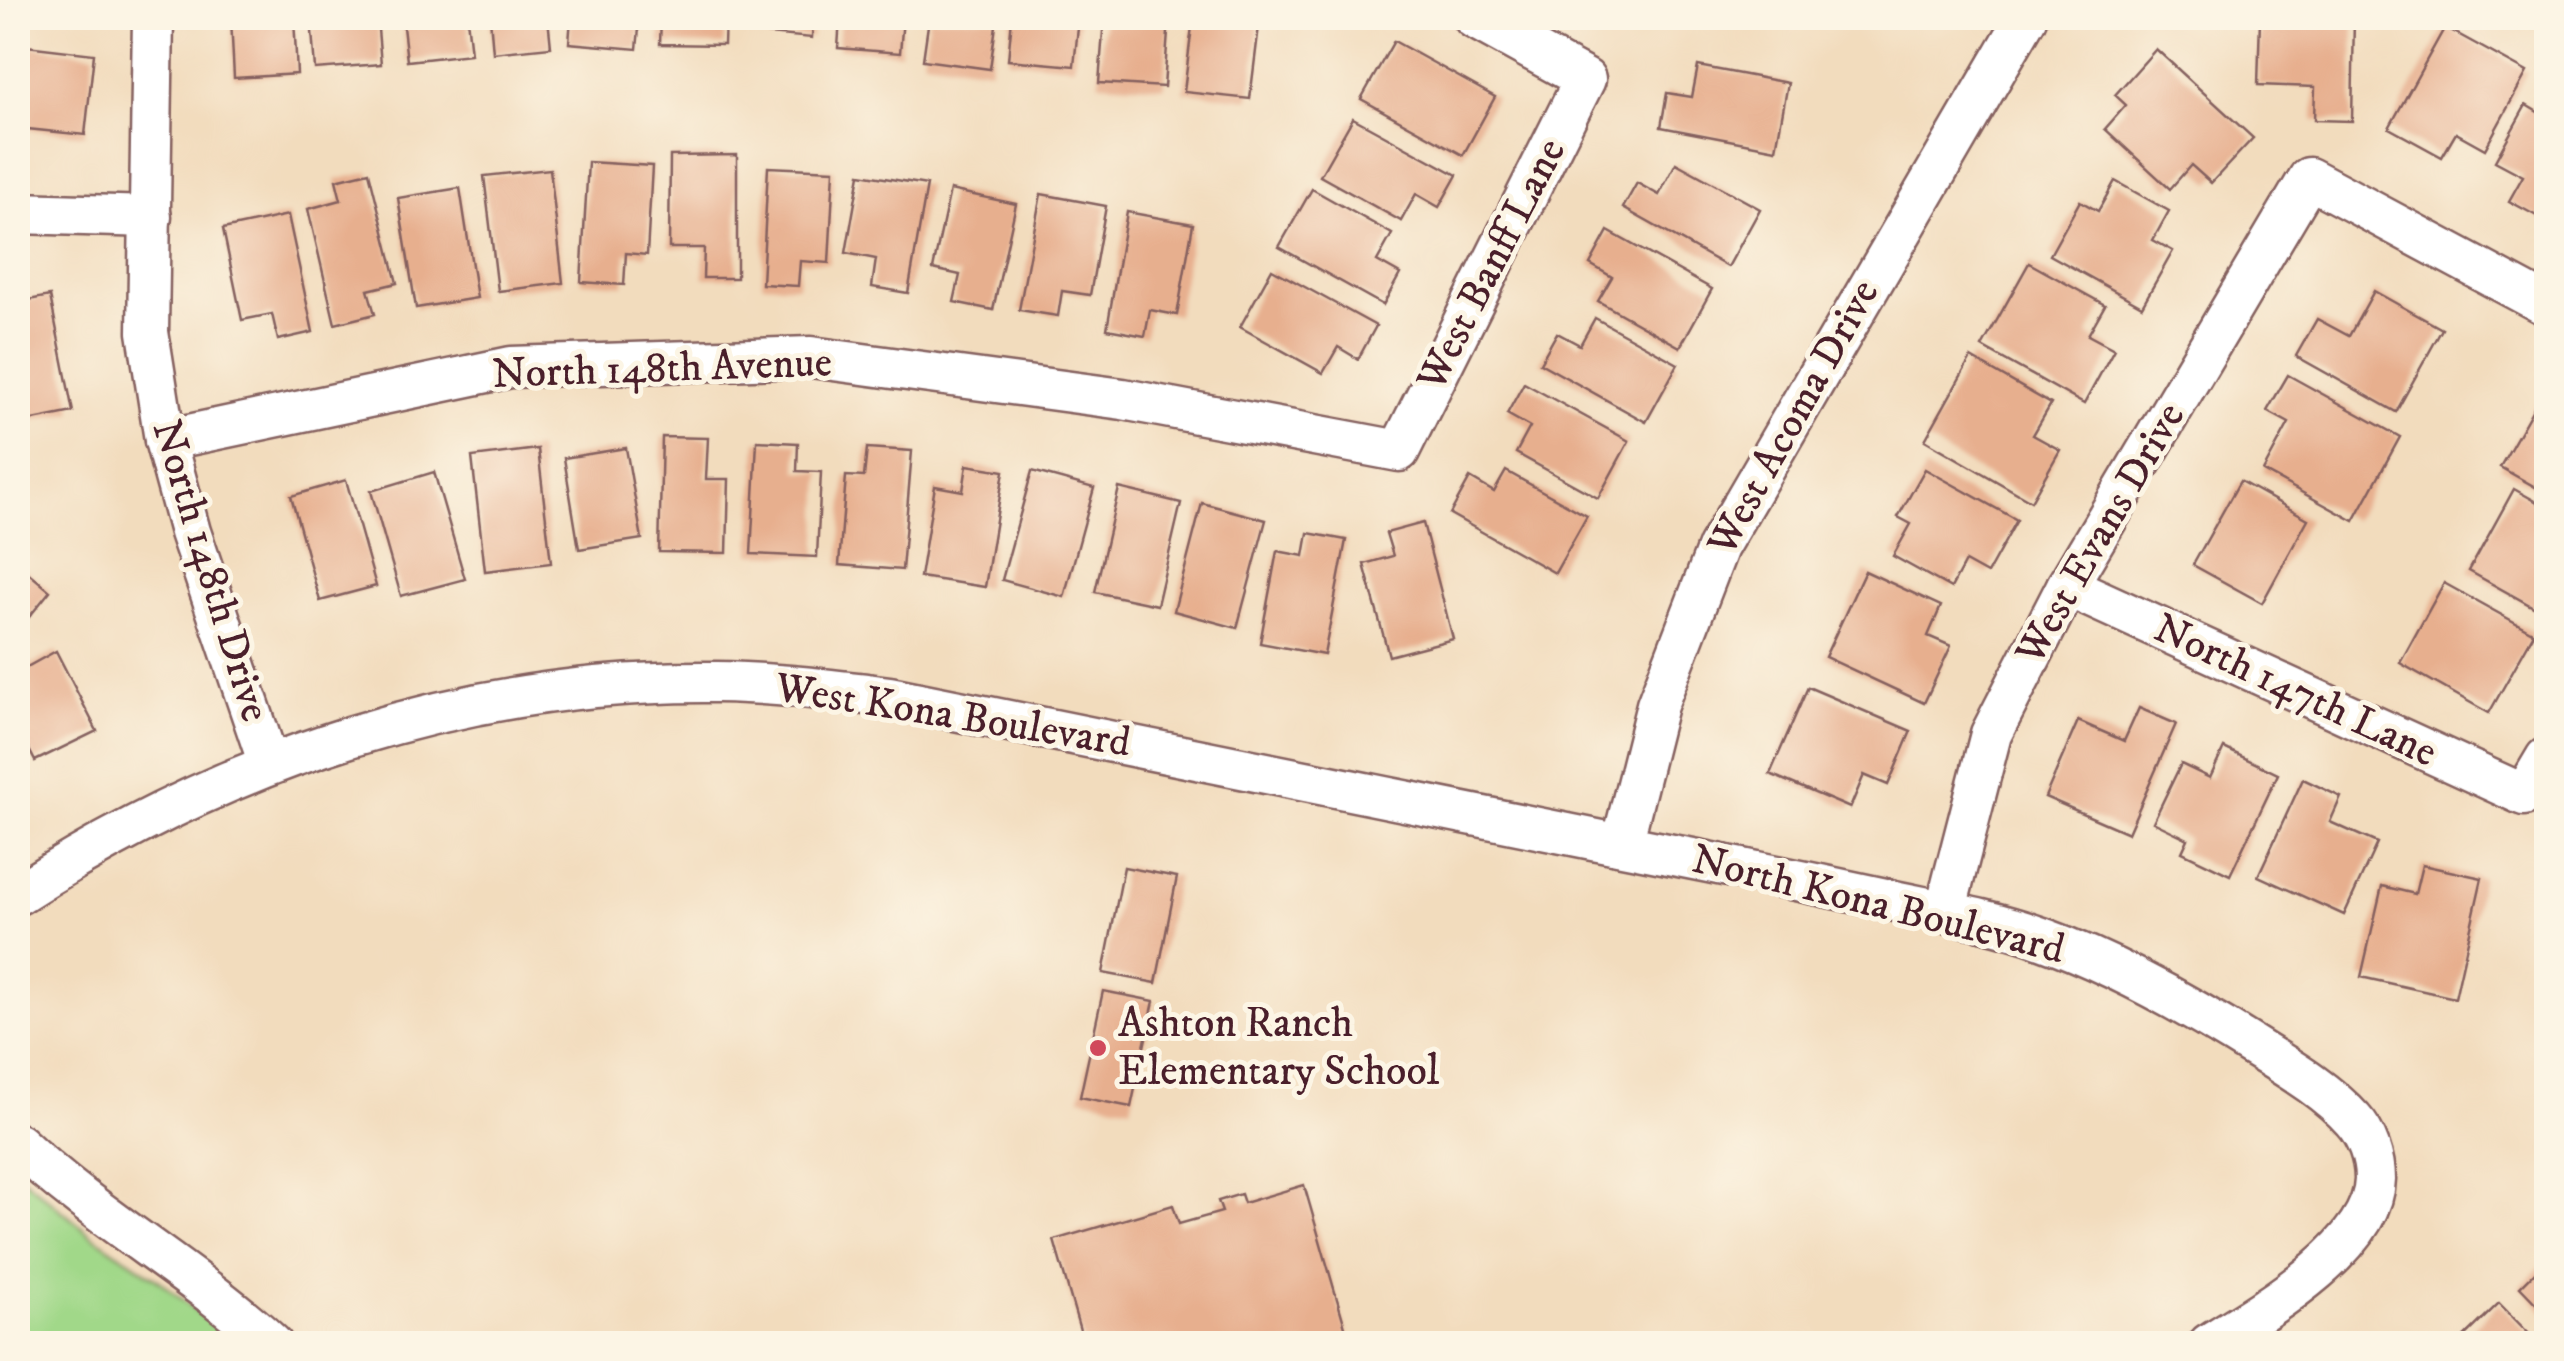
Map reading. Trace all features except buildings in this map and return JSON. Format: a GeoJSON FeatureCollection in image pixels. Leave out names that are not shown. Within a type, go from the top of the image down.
{"type":"FeatureCollection","features":[{"type":"Feature","properties":{"kind":"street","name":"North 148th Drive"},"geometry":{"type":"LineString","coordinates":[[153,18],[148,332],[164,440],[190,532],[269,764]]}},
{"type":"Feature","properties":{"kind":"street","name":"West Banff Lane"},"geometry":{"type":"LineString","coordinates":[[1399,451],[1585,80],[1474,18]]}},
{"type":"Feature","properties":{"kind":"street","name":"West Acoma Drive"},"geometry":{"type":"LineString","coordinates":[[1622,844],[1657,704],[1718,547],[2026,18]]}},
{"type":"Feature","properties":{"kind":"street","name":"West Evans Drive"},"geometry":{"type":"LineString","coordinates":[[1946,912],[1991,734],[2066,586],[2309,178],[2546,306]]}},
{"type":"Feature","properties":{"kind":"street"},"geometry":{"type":"LineString","coordinates":[[18,213],[150,217]]}},
{"type":"Feature","properties":{"kind":"street","name":"North 148th Avenue"},"geometry":{"type":"LineString","coordinates":[[164,440],[511,367],[811,357],[1123,399],[1399,451]]}},
{"type":"Feature","properties":{"kind":"street","name":"North 147th Lane"},"geometry":{"type":"LineString","coordinates":[[2066,586],[2524,796],[2546,758]]}},
{"type":"Feature","properties":{"kind":"street","name":"West Kona Boulevard"},"geometry":{"type":"LineString","coordinates":[[18,894],[150,816],[269,764],[383,725],[517,697],[664,684],[798,686],[890,697],[1622,844]]}},
{"type":"Feature","properties":{"kind":"street","name":"North Kona Boulevard"},"geometry":{"type":"LineString","coordinates":[[1622,844],[1946,912],[2041,938],[2104,964],[2196,1012],[2314,1086],[2354,1121],[2370,1150],[2375,1182],[2372,1201],[2352,1232],[2294,1288],[2210,1344]]}},
{"type":"Feature","properties":{"kind":"street"},"geometry":{"type":"LineString","coordinates":[[18,1144],[272,1344]]}},
{"type":"Feature","properties":{"kind":"green space"},"geometry":{"type":"Polygon","coordinates":[[[18,1174],[91,1235],[157,1279],[236,1343],[18,1343],[18,1174]]]}},
{"type":"Feature","properties":{"kind":"place","name":"Ashton Ranch Elementary School"},"geometry":{"type":"Point","coordinates":[1098,1048]}}]}
